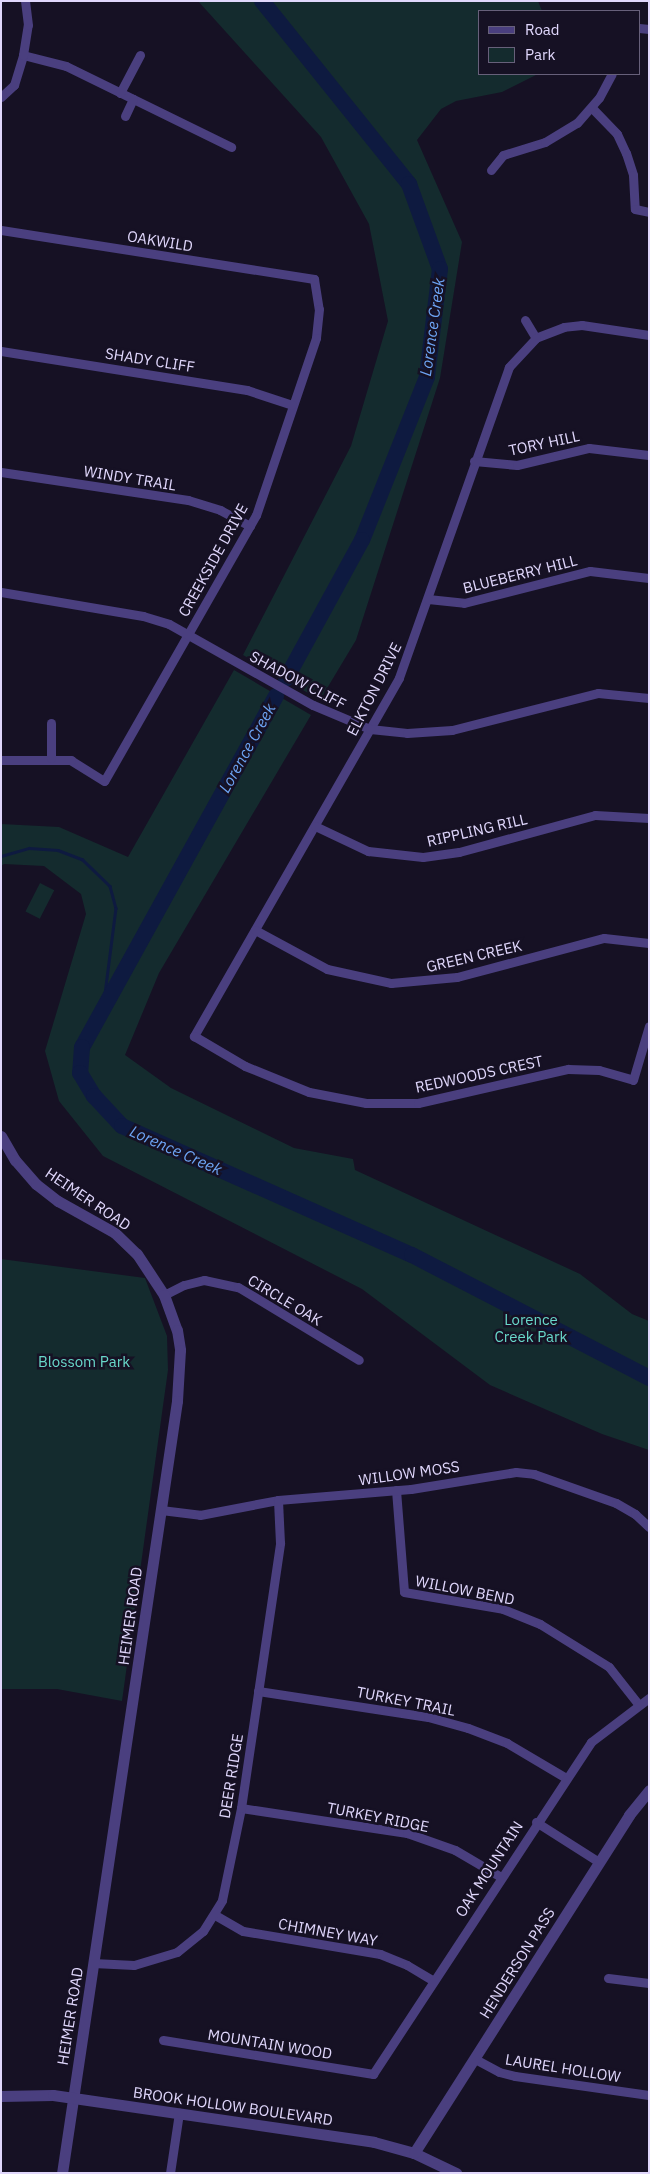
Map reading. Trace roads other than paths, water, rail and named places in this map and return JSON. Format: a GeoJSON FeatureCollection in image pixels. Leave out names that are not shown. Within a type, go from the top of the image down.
{"type":"FeatureCollection","features":[{"type":"Feature","properties":{"kind":"street"},"geometry":{"type":"LineString","coordinates":[[1,97],[14,85],[23,56],[28,24],[25,1]]}},
{"type":"Feature","properties":{"kind":"street"},"geometry":{"type":"LineString","coordinates":[[120,93],[140,54]]}},
{"type":"Feature","properties":{"kind":"street"},"geometry":{"type":"LineString","coordinates":[[23,56],[66,66],[231,147]]}},
{"type":"Feature","properties":{"kind":"street"},"geometry":{"type":"LineString","coordinates":[[491,170],[503,155],[545,142],[567,130],[592,108],[611,75]]}},
{"type":"Feature","properties":{"kind":"street"},"geometry":{"type":"LineString","coordinates":[[125,116],[133,99]]}},
{"type":"Feature","properties":{"kind":"street"},"geometry":{"type":"LineString","coordinates":[[592,108],[617,134],[626,153],[635,186],[635,210],[649,212]]}},
{"type":"Feature","properties":{"kind":"street","name":"OAKWILD"},"geometry":{"type":"LineString","coordinates":[[1,230],[314,279]]}},
{"type":"Feature","properties":{"kind":"street","name":"CREEKSIDE DRIVE"},"geometry":{"type":"LineString","coordinates":[[51,758],[84,766],[104,781],[250,526],[318,326],[314,279]]}},
{"type":"Feature","properties":{"kind":"street"},"geometry":{"type":"LineString","coordinates":[[525,320],[536,338],[556,329],[582,325],[649,335]]}},
{"type":"Feature","properties":{"kind":"street","name":"ELKTON DRIVE"},"geometry":{"type":"LineString","coordinates":[[194,1036],[370,729],[409,657],[474,461],[509,367],[536,338]]}},
{"type":"Feature","properties":{"kind":"street","name":"SHADY CLIFF"},"geometry":{"type":"LineString","coordinates":[[1,351],[247,390],[292,405]]}},
{"type":"Feature","properties":{"kind":"street","name":"TORY HILL"},"geometry":{"type":"LineString","coordinates":[[474,461],[517,465],[589,448],[649,455]]}},
{"type":"Feature","properties":{"kind":"street","name":"WINDY TRAIL"},"geometry":{"type":"LineString","coordinates":[[1,472],[188,500],[220,510],[250,526]]}},
{"type":"Feature","properties":{"kind":"street","name":"BLUEBERRY HILL"},"geometry":{"type":"LineString","coordinates":[[428,599],[464,603],[590,571],[649,578]]}},
{"type":"Feature","properties":{"kind":"street","name":"SHADOW CLIFF"},"geometry":{"type":"LineString","coordinates":[[1,592],[152,617],[313,705],[370,729],[407,733],[452,730],[598,693],[649,698]]}},
{"type":"Feature","properties":{"kind":"street"},"geometry":{"type":"LineString","coordinates":[[1,760],[51,758],[51,723]]}},
{"type":"Feature","properties":{"kind":"street","name":"RIPPLING RILL"},"geometry":{"type":"LineString","coordinates":[[314,826],[368,850],[422,857],[459,852],[595,814],[649,818]]}},
{"type":"Feature","properties":{"kind":"street","name":"GREEN CREEK"},"geometry":{"type":"LineString","coordinates":[[255,930],[327,969],[391,983],[457,977],[604,938],[649,943]]}},
{"type":"Feature","properties":{"kind":"street","name":"REDWOODS CREST"},"geometry":{"type":"LineString","coordinates":[[194,1036],[284,1084],[329,1098],[366,1103],[442,1100],[576,1068],[599,1070],[633,1080],[649,1026]]}},
{"type":"Feature","properties":{"kind":"street","name":"HEIMER ROAD"},"geometry":{"type":"LineString","coordinates":[[1,1136],[15,1160],[36,1184],[58,1201],[115,1233],[137,1254],[164,1294],[177,1330],[180,1379],[62,2173]]}},
{"type":"Feature","properties":{"kind":"street","name":"CIRCLE OAK"},"geometry":{"type":"LineString","coordinates":[[164,1294],[184,1285],[204,1280],[238,1287],[359,1360]]}},
{"type":"Feature","properties":{"kind":"street","name":"WILLOW MOSS"},"geometry":{"type":"LineString","coordinates":[[161,1510],[200,1515],[278,1500],[396,1490],[507,1472],[534,1474],[616,1503],[635,1514],[649,1527]]}},
{"type":"Feature","properties":{"kind":"street","name":"WILLOW BEND"},"geometry":{"type":"LineString","coordinates":[[396,1490],[404,1592],[484,1604],[531,1620],[609,1667],[639,1705]]}},
{"type":"Feature","properties":{"kind":"street","name":"DEER RIDGE"},"geometry":{"type":"LineString","coordinates":[[93,1963],[134,1965],[166,1957],[195,1939],[215,1915],[226,1890],[241,1808],[280,1543],[278,1500]]}},
{"type":"Feature","properties":{"kind":"street","name":"TURKEY TRAIL"},"geometry":{"type":"LineString","coordinates":[[258,1691],[428,1717],[468,1728],[507,1743],[566,1778]]}},
{"type":"Feature","properties":{"kind":"street","name":"OAK MOUNTAIN"},"geometry":{"type":"LineString","coordinates":[[373,2074],[536,1822],[597,1735],[649,1698]]}},
{"type":"Feature","properties":{"kind":"street","name":"HENDERSON PASS"},"geometry":{"type":"LineString","coordinates":[[414,2153],[599,1862],[649,1790]]}},
{"type":"Feature","properties":{"kind":"street","name":"TURKEY RIDGE"},"geometry":{"type":"LineString","coordinates":[[241,1808],[407,1833],[455,1850],[501,1877]]}},
{"type":"Feature","properties":{"kind":"street"},"geometry":{"type":"LineString","coordinates":[[536,1822],[599,1862]]}},
{"type":"Feature","properties":{"kind":"street","name":"CHIMNEY WAY"},"geometry":{"type":"LineString","coordinates":[[215,1915],[243,1931],[380,1954],[407,1965],[434,1981]]}},
{"type":"Feature","properties":{"kind":"street"},"geometry":{"type":"LineString","coordinates":[[608,1978],[649,1983]]}},
{"type":"Feature","properties":{"kind":"street","name":"MOUNTAIN WOOD"},"geometry":{"type":"LineString","coordinates":[[163,2040],[373,2074]]}},
{"type":"Feature","properties":{"kind":"street","name":"LAUREL HOLLOW"},"geometry":{"type":"LineString","coordinates":[[475,2059],[499,2072],[515,2076],[649,2095]]}},
{"type":"Feature","properties":{"kind":"street","name":"BROOK HOLLOW BOULEVARD"},"geometry":{"type":"LineString","coordinates":[[1,2096],[34,2094],[72,2098],[374,2142],[414,2153],[456,2173]]}},
{"type":"Feature","properties":{"kind":"street"},"geometry":{"type":"LineString","coordinates":[[170,2173],[179,2113]]}},
{"type":"Feature","properties":{"kind":"waterway","name":"Lorence Creek"},"geometry":{"type":"LineString","coordinates":[[262,1],[409,184],[440,269],[427,377],[362,540],[286,679]]}},
{"type":"Feature","properties":{"kind":"waterway","name":"Lorence Creek"},"geometry":{"type":"LineString","coordinates":[[276,696],[82,1047],[80,1073],[94,1096],[122,1126],[412,1255],[649,1378]]}},
{"type":"Feature","properties":{"kind":"waterway"},"geometry":{"type":"LineString","coordinates":[[1,856],[29,848],[58,850],[82,859],[110,886],[116,908],[103,1010]]}},
{"type":"Feature","properties":{"kind":"park label","name":"Lorence Creek Park"},"geometry":{"type":"Point","coordinates":[531,1328]}},
{"type":"Feature","properties":{"kind":"park label","name":"Blossom Park"},"geometry":{"type":"Point","coordinates":[84,1362]}}]}
